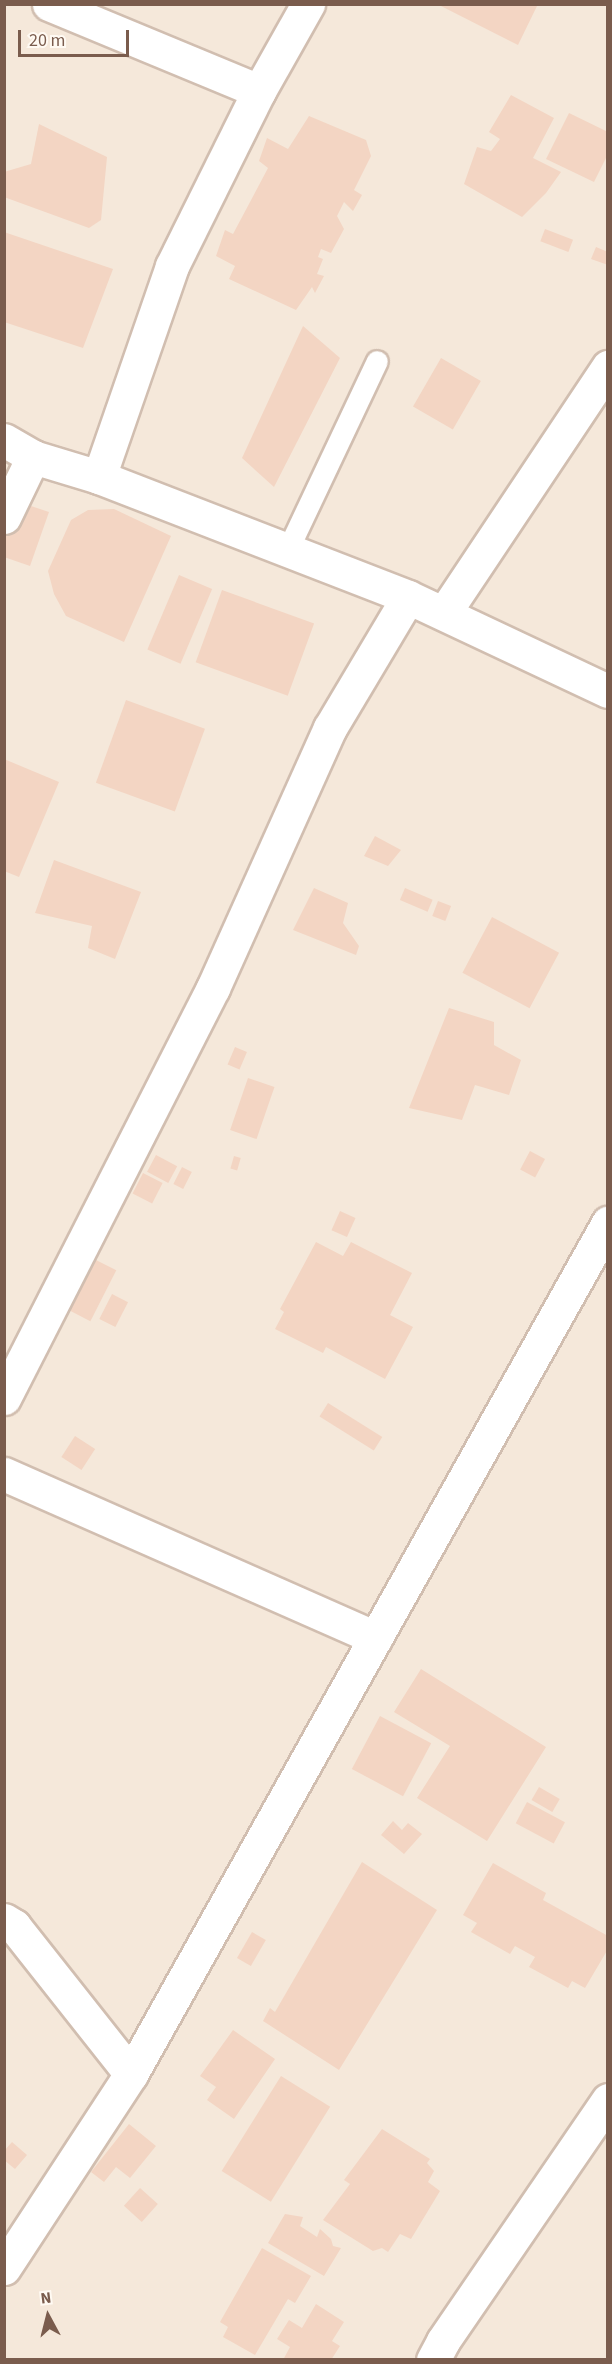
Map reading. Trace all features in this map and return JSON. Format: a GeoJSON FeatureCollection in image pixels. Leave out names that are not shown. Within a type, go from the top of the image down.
{"type":"FeatureCollection","features":[{"type":"Feature","properties":{"kind":"street"},"geometry":{"type":"LineString","coordinates":[[49,4],[259,91]]}},
{"type":"Feature","properties":{"kind":"street"},"geometry":{"type":"LineString","coordinates":[[99,477],[172,266],[259,91],[308,4]]}},
{"type":"Feature","properties":{"kind":"street"},"geometry":{"type":"LineString","coordinates":[[444,613],[608,366]]}},
{"type":"Feature","properties":{"kind":"street"},"geometry":{"type":"LineString","coordinates":[[4,440],[33,457],[99,477],[408,597],[608,691]]}},
{"type":"Feature","properties":{"kind":"street"},"geometry":{"type":"LineString","coordinates":[[4,517],[33,457]]}},
{"type":"Feature","properties":{"kind":"street"},"geometry":{"type":"LineString","coordinates":[[4,1398],[213,988],[330,728],[408,597]]}},
{"type":"Feature","properties":{"kind":"street"},"geometry":{"type":"LineString","coordinates":[[4,2268],[131,2074],[607,1224]]}},
{"type":"Feature","properties":{"kind":"street"},"geometry":{"type":"LineString","coordinates":[[4,1474],[375,1638]]}},
{"type":"Feature","properties":{"kind":"street"},"geometry":{"type":"LineString","coordinates":[[4,1920],[14,1926],[131,2074]]}},
{"type":"Feature","properties":{"kind":"street"},"geometry":{"type":"LineString","coordinates":[[433,2360],[443,2341],[608,2100]]}},
{"type":"Feature","properties":{"kind":"lane"},"geometry":{"type":"LineString","coordinates":[[287,551],[377,362]]}},
{"type":"Feature","properties":{"kind":"shaded area"},"geometry":{"type":"Polygon","coordinates":[[[5,5],[607,5],[607,2359],[5,2359],[5,5]]]}},
{"type":"Feature","properties":{"kind":"building"},"geometry":{"type":"Polygon","coordinates":[[[437,4],[538,4],[518,45],[437,4]]]}},
{"type":"Feature","properties":{"kind":"building"},"geometry":{"type":"Polygon","coordinates":[[[511,95],[554,118],[533,158],[561,172],[546,193],[522,217],[464,184],[477,147],[491,151],[500,139],[489,132],[511,95]]]}},
{"type":"Feature","properties":{"kind":"building"},"geometry":{"type":"Polygon","coordinates":[[[569,113],[608,132],[608,154],[594,182],[546,159],[569,113]]]}},
{"type":"Feature","properties":{"kind":"building"},"geometry":{"type":"Polygon","coordinates":[[[309,116],[366,140],[371,156],[354,190],[362,195],[353,211],[344,202],[337,216],[344,229],[331,253],[321,249],[318,257],[323,259],[317,274],[324,276],[315,293],[312,287],[296,310],[229,279],[235,266],[216,256],[225,230],[233,234],[268,168],[259,161],[267,138],[288,149],[309,116]]]}},
{"type":"Feature","properties":{"kind":"building"},"geometry":{"type":"Polygon","coordinates":[[[39,124],[107,157],[101,220],[89,228],[4,197],[4,172],[31,164],[39,124]]]}},
{"type":"Feature","properties":{"kind":"building"},"geometry":{"type":"Polygon","coordinates":[[[545,229],[573,240],[568,252],[540,241],[545,229]]]}},
{"type":"Feature","properties":{"kind":"building"},"geometry":{"type":"Polygon","coordinates":[[[4,232],[113,269],[83,348],[4,322],[4,232]]]}},
{"type":"Feature","properties":{"kind":"building"},"geometry":{"type":"Polygon","coordinates":[[[596,247],[608,252],[608,265],[591,259],[596,247]]]}},
{"type":"Feature","properties":{"kind":"building"},"geometry":{"type":"Polygon","coordinates":[[[303,326],[340,358],[274,487],[242,458],[303,326]]]}},
{"type":"Feature","properties":{"kind":"building"},"geometry":{"type":"Polygon","coordinates":[[[441,358],[481,381],[453,429],[413,406],[441,358]]]}},
{"type":"Feature","properties":{"kind":"building"},"geometry":{"type":"Polygon","coordinates":[[[16,501],[49,512],[30,566],[4,557],[4,535],[16,501]]]}},
{"type":"Feature","properties":{"kind":"building"},"geometry":{"type":"Polygon","coordinates":[[[114,509],[171,536],[124,642],[66,616],[54,594],[48,571],[71,520],[88,510],[114,509]]]}},
{"type":"Feature","properties":{"kind":"building"},"geometry":{"type":"Polygon","coordinates":[[[179,575],[212,589],[180,664],[147,650],[179,575]]]}},
{"type":"Feature","properties":{"kind":"building"},"geometry":{"type":"Polygon","coordinates":[[[222,590],[314,624],[288,696],[196,662],[222,590]]]}},
{"type":"Feature","properties":{"kind":"building"},"geometry":{"type":"Polygon","coordinates":[[[126,700],[205,729],[175,811],[96,783],[126,700]]]}},
{"type":"Feature","properties":{"kind":"building"},"geometry":{"type":"Polygon","coordinates":[[[4,759],[59,782],[19,877],[4,871],[4,759]]]}},
{"type":"Feature","properties":{"kind":"building"},"geometry":{"type":"Polygon","coordinates":[[[375,836],[401,850],[388,866],[364,856],[375,836]]]}},
{"type":"Feature","properties":{"kind":"building"},"geometry":{"type":"Polygon","coordinates":[[[54,860],[141,892],[115,959],[88,948],[92,926],[35,913],[54,860]]]}},
{"type":"Feature","properties":{"kind":"building"},"geometry":{"type":"Polygon","coordinates":[[[314,888],[348,903],[343,923],[359,946],[356,955],[293,930],[314,888]]]}},
{"type":"Feature","properties":{"kind":"building"},"geometry":{"type":"Polygon","coordinates":[[[405,888],[433,900],[428,912],[400,900],[405,888]]]}},
{"type":"Feature","properties":{"kind":"building"},"geometry":{"type":"Polygon","coordinates":[[[438,901],[451,906],[445,921],[432,916],[438,901]]]}},
{"type":"Feature","properties":{"kind":"building"},"geometry":{"type":"Polygon","coordinates":[[[492,917],[559,953],[530,1008],[462,973],[492,917]]]}},
{"type":"Feature","properties":{"kind":"building"},"geometry":{"type":"Polygon","coordinates":[[[449,1008],[494,1022],[494,1045],[521,1060],[509,1095],[475,1085],[462,1120],[409,1108],[449,1008]]]}},
{"type":"Feature","properties":{"kind":"building"},"geometry":{"type":"Polygon","coordinates":[[[235,1047],[247,1052],[240,1070],[228,1064],[235,1047]]]}},
{"type":"Feature","properties":{"kind":"building"},"geometry":{"type":"Polygon","coordinates":[[[248,1078],[274,1087],[257,1139],[230,1130],[248,1078]]]}},
{"type":"Feature","properties":{"kind":"building"},"geometry":{"type":"Polygon","coordinates":[[[530,1151],[545,1159],[535,1178],[520,1170],[530,1151]]]}},
{"type":"Feature","properties":{"kind":"building"},"geometry":{"type":"Polygon","coordinates":[[[156,1155],[177,1166],[168,1183],[147,1172],[156,1155]]]}},
{"type":"Feature","properties":{"kind":"building"},"geometry":{"type":"Polygon","coordinates":[[[234,1156],[241,1158],[237,1170],[230,1168],[234,1156]]]}},
{"type":"Feature","properties":{"kind":"building"},"geometry":{"type":"Polygon","coordinates":[[[182,1167],[192,1172],[183,1189],[173,1184],[182,1167]]]}},
{"type":"Feature","properties":{"kind":"building"},"geometry":{"type":"Polygon","coordinates":[[[143,1173],[163,1183],[152,1203],[133,1193],[143,1173]]]}},
{"type":"Feature","properties":{"kind":"building"},"geometry":{"type":"Polygon","coordinates":[[[340,1211],[356,1218],[347,1237],[331,1230],[340,1211]]]}},
{"type":"Feature","properties":{"kind":"building"},"geometry":{"type":"Polygon","coordinates":[[[316,1242],[343,1256],[351,1242],[412,1273],[390,1315],[413,1327],[385,1379],[326,1347],[323,1353],[275,1329],[284,1312],[280,1309],[316,1242]]]}},
{"type":"Feature","properties":{"kind":"building"},"geometry":{"type":"Polygon","coordinates":[[[94,1259],[116,1270],[90,1321],[68,1310],[94,1259]]]}},
{"type":"Feature","properties":{"kind":"building"},"geometry":{"type":"Polygon","coordinates":[[[112,1294],[128,1302],[115,1327],[99,1319],[112,1294]]]}},
{"type":"Feature","properties":{"kind":"building"},"geometry":{"type":"Polygon","coordinates":[[[328,1403],[382,1437],[374,1450],[320,1417],[328,1403]]]}},
{"type":"Feature","properties":{"kind":"building"},"geometry":{"type":"Polygon","coordinates":[[[75,1436],[95,1449],[82,1470],[61,1457],[75,1436]]]}},
{"type":"Feature","properties":{"kind":"building"},"geometry":{"type":"Polygon","coordinates":[[[421,1669],[546,1747],[487,1841],[417,1798],[450,1746],[394,1712],[421,1669]]]}},
{"type":"Feature","properties":{"kind":"building"},"geometry":{"type":"Polygon","coordinates":[[[380,1716],[431,1743],[403,1796],[352,1769],[380,1716]]]}},
{"type":"Feature","properties":{"kind":"building"},"geometry":{"type":"Polygon","coordinates":[[[539,1787],[560,1799],[552,1812],[532,1800],[539,1787]]]}},
{"type":"Feature","properties":{"kind":"building"},"geometry":{"type":"Polygon","coordinates":[[[527,1802],[565,1822],[554,1843],[516,1823],[527,1802]]]}},
{"type":"Feature","properties":{"kind":"building"},"geometry":{"type":"Polygon","coordinates":[[[393,1821],[402,1830],[408,1823],[422,1834],[404,1854],[381,1835],[393,1821]]]}},
{"type":"Feature","properties":{"kind":"building"},"geometry":{"type":"Polygon","coordinates":[[[362,1862],[437,1910],[339,2070],[263,2021],[270,2008],[275,2012],[362,1862]]]}},
{"type":"Feature","properties":{"kind":"building"},"geometry":{"type":"Polygon","coordinates":[[[493,1863],[546,1893],[543,1900],[608,1936],[608,1949],[585,1988],[572,1981],[568,1988],[529,1967],[535,1957],[515,1946],[510,1954],[471,1932],[477,1923],[463,1915],[493,1863]]]}},
{"type":"Feature","properties":{"kind":"building"},"geometry":{"type":"Polygon","coordinates":[[[252,1932],[266,1940],[251,1966],[237,1958],[252,1932]]]}},
{"type":"Feature","properties":{"kind":"building"},"geometry":{"type":"Polygon","coordinates":[[[233,2030],[275,2059],[234,2119],[207,2100],[216,2087],[200,2076],[233,2030]]]}},
{"type":"Feature","properties":{"kind":"building"},"geometry":{"type":"Polygon","coordinates":[[[281,2076],[330,2107],[271,2202],[222,2171],[281,2076]]]}},
{"type":"Feature","properties":{"kind":"building"},"geometry":{"type":"Polygon","coordinates":[[[129,2124],[156,2146],[130,2178],[116,2167],[104,2182],[91,2172],[129,2124]]]}},
{"type":"Feature","properties":{"kind":"building"},"geometry":{"type":"Polygon","coordinates":[[[382,2129],[430,2159],[427,2163],[434,2171],[428,2182],[440,2191],[411,2239],[400,2234],[388,2252],[382,2248],[373,2251],[323,2220],[350,2184],[344,2180],[382,2129]]]}},
{"type":"Feature","properties":{"kind":"building"},"geometry":{"type":"Polygon","coordinates":[[[12,2142],[27,2155],[15,2169],[4,2160],[4,2151],[12,2142]]]}},
{"type":"Feature","properties":{"kind":"building"},"geometry":{"type":"Polygon","coordinates":[[[140,2188],[158,2204],[142,2222],[124,2206],[140,2188]]]}},
{"type":"Feature","properties":{"kind":"building"},"geometry":{"type":"Polygon","coordinates":[[[285,2214],[303,2217],[300,2226],[317,2237],[320,2229],[331,2239],[333,2246],[341,2248],[324,2276],[268,2243],[285,2214]]]}},
{"type":"Feature","properties":{"kind":"building"},"geometry":{"type":"Polygon","coordinates":[[[262,2248],[311,2276],[295,2303],[288,2299],[255,2355],[223,2337],[228,2327],[220,2322],[262,2248]]]}},
{"type":"Feature","properties":{"kind":"building"},"geometry":{"type":"Polygon","coordinates":[[[316,2304],[344,2322],[332,2341],[340,2346],[331,2360],[283,2360],[290,2347],[277,2339],[289,2320],[302,2328],[316,2304]]]}}]}
